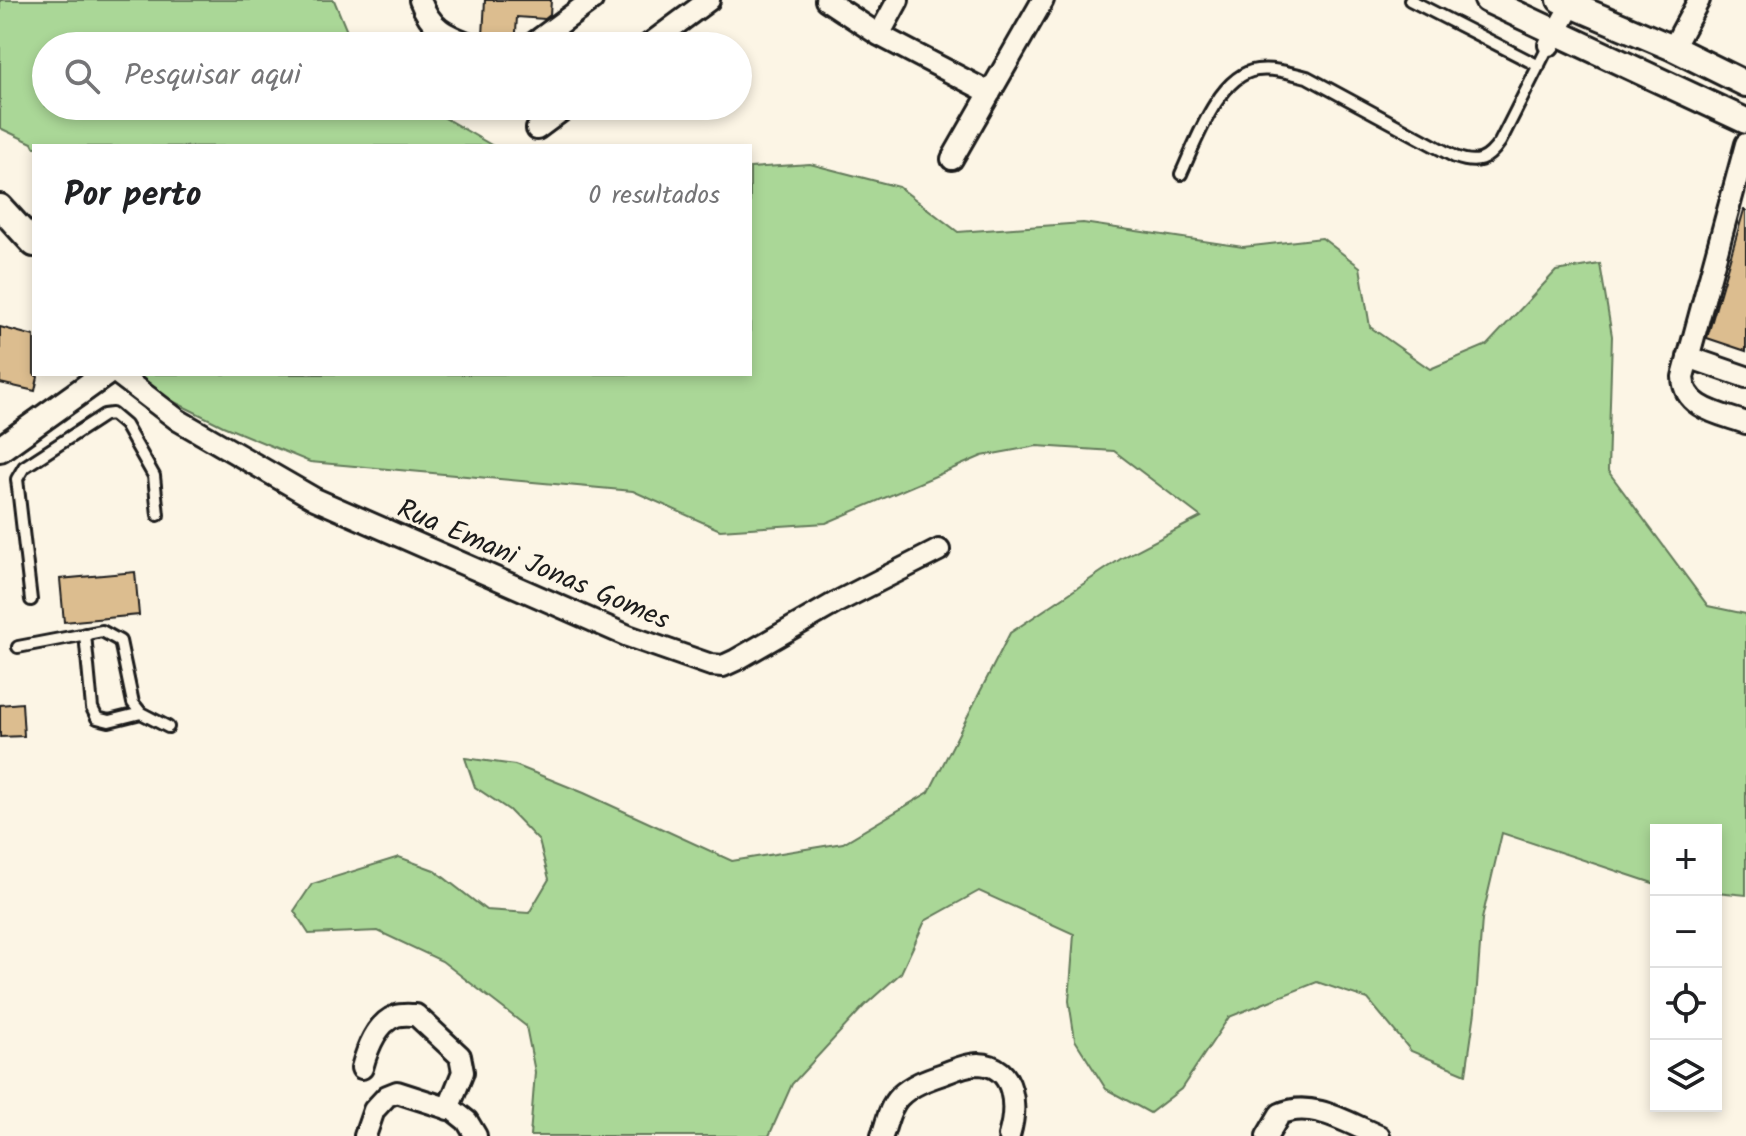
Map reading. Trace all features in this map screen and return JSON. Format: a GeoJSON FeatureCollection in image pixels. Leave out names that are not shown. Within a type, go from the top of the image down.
{"type":"FeatureCollection","features":[{"type":"Feature","properties":{"kind":"street"},"geometry":{"type":"LineString","coordinates":[[420,0],[431,23],[443,32]]}},
{"type":"Feature","properties":{"kind":"street"},"geometry":{"type":"LineString","coordinates":[[549,32],[592,0]]}},
{"type":"Feature","properties":{"kind":"street"},"geometry":{"type":"LineString","coordinates":[[666,32],[709,0]]}},
{"type":"Feature","properties":{"kind":"street"},"geometry":{"type":"LineString","coordinates":[[826,0],[879,35],[990,93]]}},
{"type":"Feature","properties":{"kind":"street"},"geometry":{"type":"LineString","coordinates":[[879,35],[898,0]]}},
{"type":"Feature","properties":{"kind":"street"},"geometry":{"type":"LineString","coordinates":[[952,159],[1043,0]]}},
{"type":"Feature","properties":{"kind":"street"},"geometry":{"type":"LineString","coordinates":[[1487,0],[1552,39],[1746,121]]}},
{"type":"Feature","properties":{"kind":"street"},"geometry":{"type":"LineString","coordinates":[[1673,48],[1699,0]]}},
{"type":"Feature","properties":{"kind":"street"},"geometry":{"type":"LineString","coordinates":[[1552,39],[1566,3],[1673,48],[1746,84]]}},
{"type":"Feature","properties":{"kind":"street"},"geometry":{"type":"LineString","coordinates":[[537,129],[549,120]]}},
{"type":"Feature","properties":{"kind":"street"},"geometry":{"type":"LineString","coordinates":[[1746,144],[1688,357],[1683,386],[1693,401],[1705,409],[1746,423]]}},
{"type":"Feature","properties":{"kind":"street"},"geometry":{"type":"LineString","coordinates":[[4,216],[32,242]]}},
{"type":"Feature","properties":{"kind":"street"},"geometry":{"type":"LineString","coordinates":[[1688,357],[1746,377]]}},
{"type":"Feature","properties":{"kind":"street"},"geometry":{"type":"LineString","coordinates":[[0,449],[102,376]]}},
{"type":"Feature","properties":{"kind":"street","name":"Rua Emani Jonas Gomes"},"geometry":{"type":"LineString","coordinates":[[121,376],[178,420],[315,499],[628,636],[711,665],[723,666],[736,660],[837,602],[939,550]]}},
{"type":"Feature","properties":{"kind":"street"},"geometry":{"type":"LineString","coordinates":[[362,1068],[368,1047],[380,1029],[395,1016],[416,1015],[460,1056],[463,1072],[448,1109]]}},
{"type":"Feature","properties":{"kind":"street"},"geometry":{"type":"LineString","coordinates":[[882,1136],[891,1108],[900,1096],[916,1084],[976,1064],[990,1066],[1002,1073],[1011,1084],[1013,1123],[1009,1136]]}},
{"type":"Feature","properties":{"kind":"street"},"geometry":{"type":"LineString","coordinates":[[365,1136],[374,1110],[387,1096],[397,1092],[448,1109],[471,1128]]}},
{"type":"Feature","properties":{"kind":"street"},"geometry":{"type":"LineString","coordinates":[[1267,1136],[1280,1114],[1299,1108],[1318,1111],[1379,1136]]}},
{"type":"Feature","properties":{"kind":"lane"},"geometry":{"type":"LineString","coordinates":[[1410,0],[1539,66]]}},
{"type":"Feature","properties":{"kind":"lane"},"geometry":{"type":"LineString","coordinates":[[1181,174],[1225,89],[1238,77],[1255,70],[1284,71],[1307,77],[1470,163],[1484,160],[1500,142],[1552,39]]}},
{"type":"Feature","properties":{"kind":"lane"},"geometry":{"type":"LineString","coordinates":[[31,600],[17,479],[24,467],[104,415],[112,414],[125,425],[154,476],[158,515]]}},
{"type":"Feature","properties":{"kind":"lane"},"geometry":{"type":"LineString","coordinates":[[18,647],[102,631],[120,641],[133,703],[141,713],[168,727]]}},
{"type":"Feature","properties":{"kind":"lane"},"geometry":{"type":"LineString","coordinates":[[85,634],[92,708],[97,718],[109,721],[141,713]]}},
{"type":"Feature","properties":{"kind":"green space"},"geometry":{"type":"Polygon","coordinates":[[[0,0],[334,0],[347,32],[32,32],[32,120],[448,120],[490,144],[32,144],[0,128],[0,0]]]}},
{"type":"Feature","properties":{"kind":"green space"},"geometry":{"type":"Polygon","coordinates":[[[810,164],[899,187],[958,232],[1083,223],[1243,247],[1322,238],[1360,267],[1370,327],[1430,369],[1487,345],[1556,271],[1600,264],[1612,336],[1608,471],[1708,606],[1746,614],[1746,895],[1722,893],[1722,824],[1650,824],[1650,882],[1502,833],[1482,919],[1475,1012],[1466,1074],[1411,1051],[1368,999],[1317,982],[1229,1017],[1181,1089],[1150,1113],[1106,1089],[1075,1040],[1069,1001],[1074,934],[979,891],[925,921],[901,973],[864,1006],[792,1084],[769,1136],[530,1136],[535,1072],[526,1026],[442,961],[378,931],[309,934],[294,911],[312,884],[399,857],[434,870],[486,910],[529,913],[549,879],[539,841],[509,810],[475,787],[465,758],[515,765],[732,861],[843,843],[929,792],[1010,633],[1122,558],[1201,517],[1114,451],[1037,446],[982,456],[826,523],[720,530],[633,491],[310,462],[223,426],[140,385],[134,376],[752,376],[752,168],[810,164]]]}},
{"type":"Feature","properties":{"kind":"building"},"geometry":{"type":"Polygon","coordinates":[[[485,0],[551,0],[550,15],[545,19],[517,17],[516,32],[483,32],[485,0]]]}},
{"type":"Feature","properties":{"kind":"building"},"geometry":{"type":"Polygon","coordinates":[[[1746,210],[1746,351],[1707,338],[1746,210]]]}},
{"type":"Feature","properties":{"kind":"building"},"geometry":{"type":"Polygon","coordinates":[[[0,327],[32,335],[32,376],[38,377],[35,391],[0,383],[0,327]]]}},
{"type":"Feature","properties":{"kind":"building"},"geometry":{"type":"Polygon","coordinates":[[[135,572],[139,615],[64,622],[60,579],[135,572]]]}},
{"type":"Feature","properties":{"kind":"building"},"geometry":{"type":"Polygon","coordinates":[[[22,703],[24,736],[0,737],[0,705],[22,703]]]}}]}
